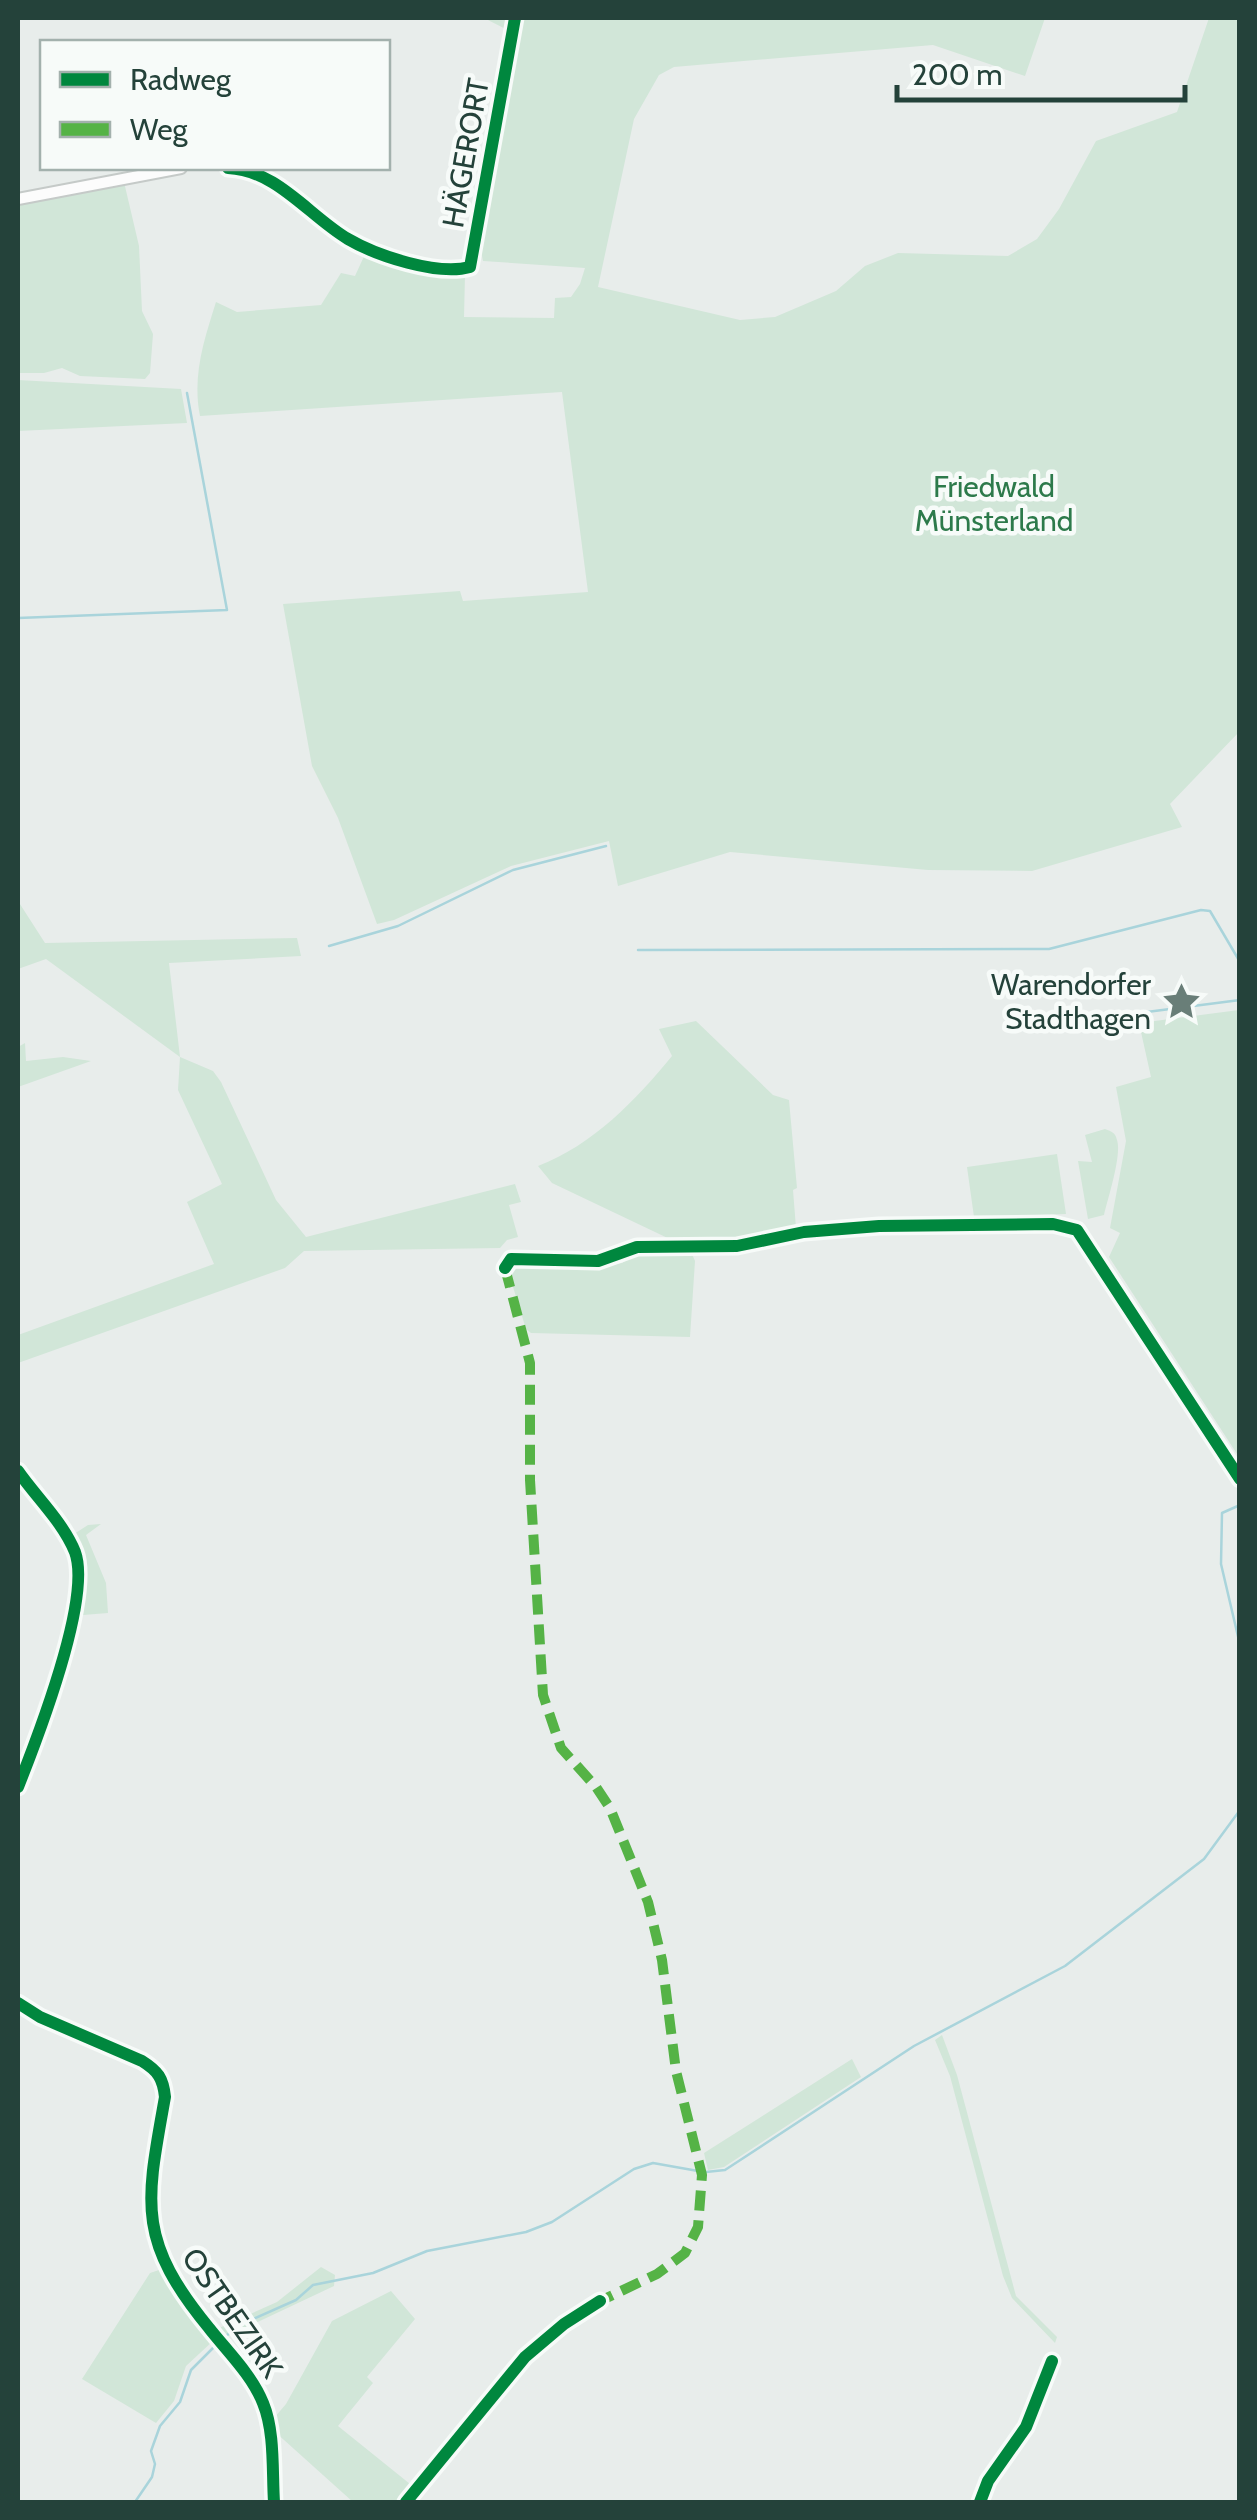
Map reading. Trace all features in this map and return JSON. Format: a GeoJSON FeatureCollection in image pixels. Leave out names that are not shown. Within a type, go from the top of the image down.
{"type":"FeatureCollection","features":[{"type":"Feature","properties":{"kind":"street","name":"HÄGERORT"},"geometry":{"type":"LineString","coordinates":[[236,170],[265,177],[350,241],[432,269],[457,271],[470,267],[515,18]]}},
{"type":"Feature","properties":{"kind":"street"},"geometry":{"type":"LineString","coordinates":[[18,199],[171,170]]}},
{"type":"Feature","properties":{"kind":"street"},"geometry":{"type":"LineString","coordinates":[[504,1268],[511,1259],[598,1261],[637,1247],[737,1246],[804,1232],[880,1226],[1053,1224],[1077,1230],[1240,1479]]}},
{"type":"Feature","properties":{"kind":"street"},"geometry":{"type":"LineString","coordinates":[[18,1470],[69,1539],[78,1561],[80,1583],[46,1713],[18,1787]]}},
{"type":"Feature","properties":{"kind":"street","name":"OSTBEZIRK"},"geometry":{"type":"LineString","coordinates":[[18,2003],[40,2018],[142,2061],[164,2080],[165,2097],[149,2199],[157,2242],[178,2286],[265,2406],[274,2502]]}},
{"type":"Feature","properties":{"kind":"street"},"geometry":{"type":"LineString","coordinates":[[406,2502],[525,2358],[564,2324],[600,2301]]}},
{"type":"Feature","properties":{"kind":"street"},"geometry":{"type":"LineString","coordinates":[[980,2502],[988,2481],[1026,2427],[1052,2360]]}},
{"type":"Feature","properties":{"kind":"green space","name":"Friedwald Münsterland"},"geometry":{"type":"Polygon","coordinates":[[[484,18],[1045,18],[1025,76],[933,45],[674,67],[659,75],[634,119],[598,287],[740,320],[775,317],[836,291],[865,266],[898,253],[1008,256],[1037,239],[1059,209],[1096,141],[1177,112],[1209,18],[1239,18],[1239,732],[1170,804],[1182,827],[1032,871],[928,870],[730,852],[618,886],[609,841],[511,866],[394,920],[377,924],[338,818],[312,766],[283,604],[460,591],[463,601],[588,592],[562,392],[200,416],[198,372],[216,302],[237,312],[321,305],[341,273],[355,276],[366,252],[431,273],[465,275],[464,317],[554,318],[555,298],[571,297],[585,268],[483,261],[481,251],[519,36],[484,18]]]}},
{"type":"Feature","properties":{"kind":"green space"},"geometry":{"type":"Polygon","coordinates":[[[124,182],[139,246],[142,311],[153,334],[150,373],[145,379],[80,376],[62,368],[18,373],[18,205],[124,182]]]}},
{"type":"Feature","properties":{"kind":"green space"},"geometry":{"type":"Polygon","coordinates":[[[18,380],[181,389],[187,423],[18,431],[18,380]]]}},
{"type":"Feature","properties":{"kind":"green space"},"geometry":{"type":"Polygon","coordinates":[[[18,901],[45,943],[297,938],[301,956],[169,963],[180,1057],[46,959],[18,969],[18,901]]]}},
{"type":"Feature","properties":{"kind":"green space"},"geometry":{"type":"Polygon","coordinates":[[[1240,1010],[1239,1457],[1109,1257],[1120,1233],[1110,1228],[1126,1141],[1116,1087],[1151,1077],[1141,1032],[1147,1022],[1240,1010]]]}},
{"type":"Feature","properties":{"kind":"green space"},"geometry":{"type":"Polygon","coordinates":[[[696,1021],[773,1095],[789,1100],[797,1188],[793,1190],[796,1228],[738,1242],[676,1242],[552,1183],[538,1166],[595,1134],[658,1072],[672,1056],[659,1029],[696,1021]]]}},
{"type":"Feature","properties":{"kind":"green space"},"geometry":{"type":"Polygon","coordinates":[[[25,1043],[26,1061],[63,1057],[91,1061],[18,1087],[18,1047],[25,1043]]]}},
{"type":"Feature","properties":{"kind":"green space"},"geometry":{"type":"Polygon","coordinates":[[[180,1057],[213,1071],[221,1082],[276,1200],[306,1237],[515,1184],[521,1202],[509,1205],[518,1237],[507,1240],[500,1248],[304,1251],[285,1268],[18,1363],[18,1335],[214,1264],[187,1202],[222,1184],[178,1090],[180,1057]]]}},
{"type":"Feature","properties":{"kind":"green space"},"geometry":{"type":"Polygon","coordinates":[[[1105,1129],[1117,1140],[1116,1166],[1104,1215],[1088,1219],[1078,1161],[1092,1162],[1085,1135],[1105,1129]]]}},
{"type":"Feature","properties":{"kind":"green space"},"geometry":{"type":"Polygon","coordinates":[[[1057,1154],[1066,1214],[974,1217],[967,1167],[1057,1154]]]}},
{"type":"Feature","properties":{"kind":"green space"},"geometry":{"type":"Polygon","coordinates":[[[641,1251],[692,1254],[695,1261],[690,1337],[531,1333],[526,1329],[509,1274],[515,1262],[599,1266],[622,1263],[641,1251]]]}},
{"type":"Feature","properties":{"kind":"green space"},"geometry":{"type":"Polygon","coordinates":[[[101,1524],[86,1535],[106,1583],[108,1613],[83,1615],[87,1573],[74,1534],[88,1525],[101,1524]]]}},
{"type":"Feature","properties":{"kind":"green space"},"geometry":{"type":"Polygon","coordinates":[[[942,2035],[957,2075],[1016,2296],[1057,2337],[1055,2343],[1012,2298],[1003,2276],[950,2076],[935,2040],[942,2035]]]}},
{"type":"Feature","properties":{"kind":"green space"},"geometry":{"type":"Polygon","coordinates":[[[852,2059],[861,2077],[724,2167],[708,2170],[704,2153],[852,2059]]]}},
{"type":"Feature","properties":{"kind":"green space"},"geometry":{"type":"Polygon","coordinates":[[[321,2267],[335,2275],[334,2286],[224,2338],[217,2329],[277,2302],[321,2267]]]}},
{"type":"Feature","properties":{"kind":"green space"},"geometry":{"type":"Polygon","coordinates":[[[164,2270],[195,2321],[213,2341],[186,2366],[174,2401],[156,2423],[82,2379],[150,2273],[164,2270]]]}},
{"type":"Feature","properties":{"kind":"green space"},"geometry":{"type":"Polygon","coordinates":[[[391,2291],[415,2319],[367,2377],[373,2383],[338,2426],[415,2488],[401,2502],[353,2502],[274,2431],[274,2418],[286,2404],[332,2321],[391,2291]]]}},
{"type":"Feature","properties":{"kind":"waterway"},"geometry":{"type":"LineString","coordinates":[[18,618],[227,610],[187,393]]}},
{"type":"Feature","properties":{"kind":"waterway"},"geometry":{"type":"LineString","coordinates":[[329,946],[398,926],[513,870],[606,846]]}},
{"type":"Feature","properties":{"kind":"waterway"},"geometry":{"type":"LineString","coordinates":[[638,950],[1049,949],[1201,910],[1210,911],[1240,962]]}},
{"type":"Feature","properties":{"kind":"waterway"},"geometry":{"type":"LineString","coordinates":[[1139,1013],[1240,1000]]}},
{"type":"Feature","properties":{"kind":"waterway"},"geometry":{"type":"LineString","coordinates":[[1240,1505],[1222,1513],[1221,1564],[1240,1645]]}},
{"type":"Feature","properties":{"kind":"waterway"},"geometry":{"type":"LineString","coordinates":[[706,2172],[725,2170],[914,2046],[1065,1966],[1204,1859],[1240,1810]]}},
{"type":"Feature","properties":{"kind":"waterway"},"geometry":{"type":"LineString","coordinates":[[223,2338],[242,2324],[296,2300],[313,2285],[373,2273],[427,2251],[526,2232],[552,2222],[634,2169],[653,2163],[698,2171]]}},
{"type":"Feature","properties":{"kind":"waterway"},"geometry":{"type":"LineString","coordinates":[[135,2502],[152,2477],[155,2464],[151,2451],[160,2426],[180,2402],[191,2370],[216,2345]]}},
{"type":"Feature","properties":{"kind":"marked path"},"geometry":{"type":"LineString","coordinates":[[505,1268],[530,1363],[530,1480],[543,1695],[561,1748],[610,1808],[648,1902],[662,1960],[676,2071],[702,2175],[698,2227],[685,2253],[657,2274],[600,2301]]}},
{"type":"Feature","properties":{"kind":"cycle path"},"geometry":{"type":"LineString","coordinates":[[240,170],[277,185],[348,239],[375,252],[425,267],[470,267],[515,18]]}},
{"type":"Feature","properties":{"kind":"cycle path"},"geometry":{"type":"LineString","coordinates":[[505,1268],[511,1259],[598,1261],[637,1247],[737,1246],[804,1232],[879,1226],[1053,1224],[1077,1230],[1240,1479]]}},
{"type":"Feature","properties":{"kind":"cycle path"},"geometry":{"type":"LineString","coordinates":[[18,1471],[70,1541],[78,1573],[76,1601],[60,1669],[18,1787]]}},
{"type":"Feature","properties":{"kind":"cycle path"},"geometry":{"type":"LineString","coordinates":[[18,2003],[40,2017],[142,2061],[161,2080],[165,2097],[151,2193],[158,2244],[185,2297],[246,2373],[263,2403],[271,2439],[274,2502]]}},
{"type":"Feature","properties":{"kind":"cycle path"},"geometry":{"type":"LineString","coordinates":[[406,2502],[525,2357],[564,2324],[600,2301]]}},
{"type":"Feature","properties":{"kind":"cycle path"},"geometry":{"type":"LineString","coordinates":[[980,2502],[988,2481],[1026,2427],[1052,2361]]}},
{"type":"Feature","properties":{"kind":"place","name":"Warendorfer Stadthagen"},"geometry":{"type":"Point","coordinates":[1181,1002]}}]}
